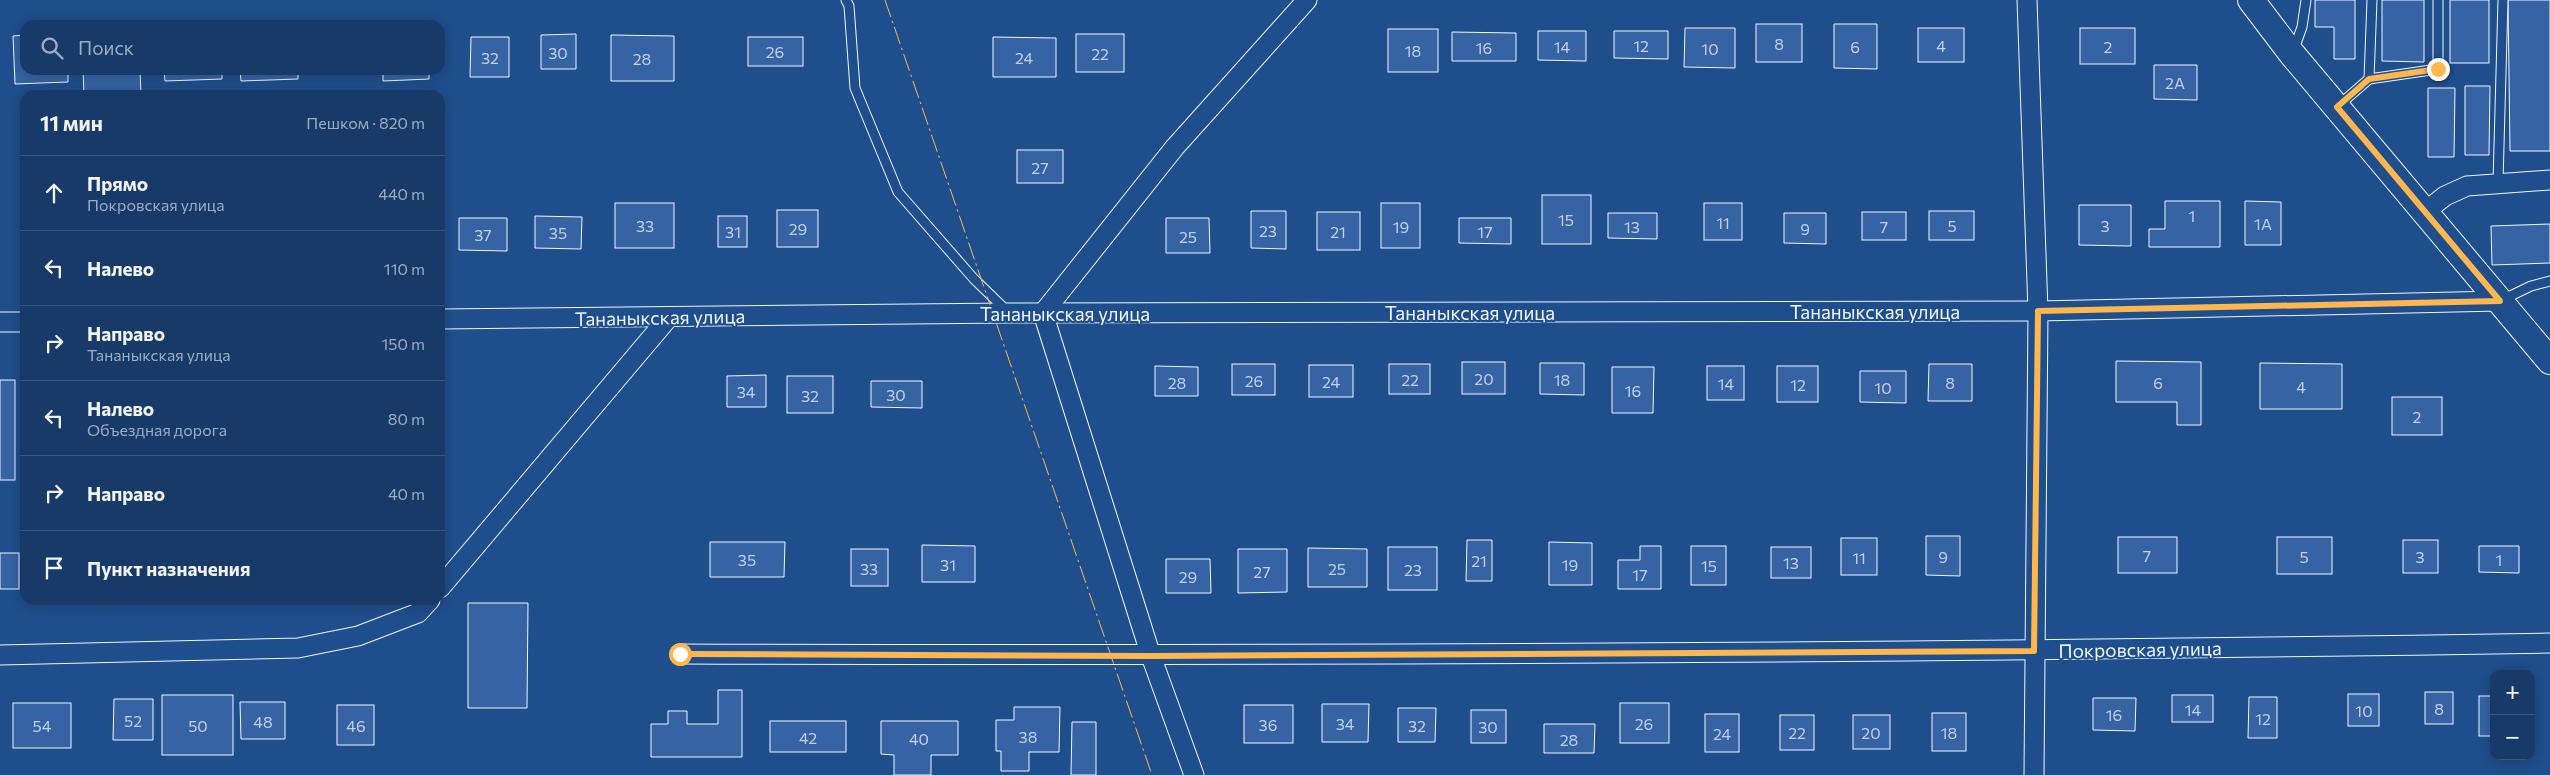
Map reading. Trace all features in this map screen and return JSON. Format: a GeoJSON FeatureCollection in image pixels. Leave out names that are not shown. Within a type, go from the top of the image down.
{"type":"FeatureCollection","features":[{"type":"Feature","properties":{"kind":"main road"},"geometry":{"type":"LineString","coordinates":[[2251,0],[2292,54],[2426,211],[2550,361]]}},
{"type":"Feature","properties":{"kind":"street"},"geometry":{"type":"LineString","coordinates":[[1194,775],[1151,656],[1043,313],[1175,147],[1307,0]]}},
{"type":"Feature","properties":{"kind":"street"},"geometry":{"type":"LineString","coordinates":[[2027,0],[2038,311],[2034,775]]}},
{"type":"Feature","properties":{"kind":"street"},"geometry":{"type":"LineString","coordinates":[[2426,211],[2445,196],[2466,186],[2498,182],[2550,180]]}},
{"type":"Feature","properties":{"kind":"street","name":"Тананыкская улица"},"geometry":{"type":"LineString","coordinates":[[445,319],[1009,313],[2038,311],[2500,301]]}},
{"type":"Feature","properties":{"kind":"street"},"geometry":{"type":"LineString","coordinates":[[445,582],[669,317]]}},
{"type":"Feature","properties":{"kind":"street"},"geometry":{"type":"LineString","coordinates":[[0,322],[20,322]]}},
{"type":"Feature","properties":{"kind":"street"},"geometry":{"type":"LineString","coordinates":[[0,655],[298,648],[367,632],[418,613],[425,605]]}},
{"type":"Feature","properties":{"kind":"street","name":"Покровская улица"},"geometry":{"type":"LineString","coordinates":[[680,654],[1151,656],[2034,651],[2550,643]]}},
{"type":"Feature","properties":{"kind":"lane"},"geometry":{"type":"LineString","coordinates":[[846,0],[849,6],[855,88],[898,192],[974,279],[1009,313]]}},
{"type":"Feature","properties":{"kind":"lane"},"geometry":{"type":"LineString","coordinates":[[2292,54],[2302,26],[2306,0]]}},
{"type":"Feature","properties":{"kind":"lane"},"geometry":{"type":"LineString","coordinates":[[2369,79],[2372,0]]}},
{"type":"Feature","properties":{"kind":"lane"},"geometry":{"type":"LineString","coordinates":[[2337,107],[2369,79],[2438,69],[2438,0]]}},
{"type":"Feature","properties":{"kind":"lane"},"geometry":{"type":"LineString","coordinates":[[2498,182],[2503,0]]}},
{"type":"Feature","properties":{"kind":"lane"},"geometry":{"type":"LineString","coordinates":[[2500,301],[2532,286],[2550,281]]}},
{"type":"Feature","properties":{"kind":"building"},"geometry":{"type":"Polygon","coordinates":[[[2315,0],[2355,0],[2355,59],[2334,59],[2334,27],[2315,27],[2315,0]]]}},
{"type":"Feature","properties":{"kind":"building"},"geometry":{"type":"Polygon","coordinates":[[[2382,0],[2424,0],[2424,62],[2382,61],[2382,0]]]}},
{"type":"Feature","properties":{"kind":"building"},"geometry":{"type":"Polygon","coordinates":[[[2450,0],[2489,0],[2489,63],[2450,63],[2450,0]]]}},
{"type":"Feature","properties":{"kind":"building"},"geometry":{"type":"Polygon","coordinates":[[[2508,0],[2550,0],[2550,151],[2510,151],[2508,0]]]}},
{"type":"Feature","properties":{"kind":"building"},"geometry":{"type":"Polygon","coordinates":[[[1756,24],[1802,24],[1802,62],[1756,62],[1756,24]]]}},
{"type":"Feature","properties":{"kind":"building"},"geometry":{"type":"Polygon","coordinates":[[[1834,24],[1877,24],[1877,69],[1834,68],[1834,24]]]}},
{"type":"Feature","properties":{"kind":"building"},"geometry":{"type":"Polygon","coordinates":[[[1685,28],[1735,28],[1735,68],[1684,67],[1685,28]]]}},
{"type":"Feature","properties":{"kind":"building"},"geometry":{"type":"Polygon","coordinates":[[[1918,28],[1964,28],[1964,62],[1918,62],[1918,28]]]}},
{"type":"Feature","properties":{"kind":"building"},"geometry":{"type":"Polygon","coordinates":[[[2080,28],[2135,28],[2135,64],[2080,64],[2080,28]]]}},
{"type":"Feature","properties":{"kind":"building"},"geometry":{"type":"Polygon","coordinates":[[[1388,29],[1438,29],[1438,72],[1388,72],[1388,29]]]}},
{"type":"Feature","properties":{"kind":"building"},"geometry":{"type":"Polygon","coordinates":[[[1538,31],[1586,31],[1586,61],[1538,60],[1538,31]]]}},
{"type":"Feature","properties":{"kind":"building"},"geometry":{"type":"Polygon","coordinates":[[[1614,31],[1668,31],[1668,59],[1614,58],[1614,31]]]}},
{"type":"Feature","properties":{"kind":"building"},"geometry":{"type":"Polygon","coordinates":[[[1452,32],[1516,33],[1516,61],[1452,61],[1452,32]]]}},
{"type":"Feature","properties":{"kind":"building"},"geometry":{"type":"Polygon","coordinates":[[[576,34],[576,69],[541,69],[541,35],[576,34]]]}},
{"type":"Feature","properties":{"kind":"building"},"geometry":{"type":"Polygon","coordinates":[[[1076,34],[1124,34],[1124,72],[1076,72],[1076,34]]]}},
{"type":"Feature","properties":{"kind":"building"},"geometry":{"type":"Polygon","coordinates":[[[20,35],[20,75],[68,75],[68,82],[15,84],[13,36],[20,35]]]}},
{"type":"Feature","properties":{"kind":"building"},"geometry":{"type":"Polygon","coordinates":[[[611,35],[674,36],[674,81],[611,81],[611,35]]]}},
{"type":"Feature","properties":{"kind":"building"},"geometry":{"type":"Polygon","coordinates":[[[471,37],[509,37],[509,77],[470,77],[471,37]]]}},
{"type":"Feature","properties":{"kind":"building"},"geometry":{"type":"Polygon","coordinates":[[[748,37],[803,37],[803,66],[748,66],[748,37]]]}},
{"type":"Feature","properties":{"kind":"building"},"geometry":{"type":"Polygon","coordinates":[[[993,37],[1056,38],[1056,77],[993,77],[993,37]]]}},
{"type":"Feature","properties":{"kind":"building"},"geometry":{"type":"Polygon","coordinates":[[[2154,65],[2197,65],[2197,100],[2154,99],[2154,65]]]}},
{"type":"Feature","properties":{"kind":"building"},"geometry":{"type":"Polygon","coordinates":[[[83,75],[140,75],[141,90],[84,90],[83,75]]]}},
{"type":"Feature","properties":{"kind":"building"},"geometry":{"type":"Polygon","coordinates":[[[164,75],[222,75],[222,79],[165,81],[164,75]]]}},
{"type":"Feature","properties":{"kind":"building"},"geometry":{"type":"Polygon","coordinates":[[[240,75],[298,75],[298,79],[241,81],[240,75]]]}},
{"type":"Feature","properties":{"kind":"building"},"geometry":{"type":"Polygon","coordinates":[[[383,75],[429,75],[429,79],[383,81],[383,75]]]}},
{"type":"Feature","properties":{"kind":"building"},"geometry":{"type":"Polygon","coordinates":[[[2465,86],[2490,86],[2489,155],[2465,155],[2465,86]]]}},
{"type":"Feature","properties":{"kind":"building"},"geometry":{"type":"Polygon","coordinates":[[[2428,88],[2455,88],[2454,157],[2428,157],[2428,88]]]}},
{"type":"Feature","properties":{"kind":"building"},"geometry":{"type":"Polygon","coordinates":[[[1017,150],[1063,150],[1063,183],[1017,183],[1017,150]]]}},
{"type":"Feature","properties":{"kind":"building"},"geometry":{"type":"Polygon","coordinates":[[[1542,195],[1591,195],[1591,244],[1542,244],[1542,195]]]}},
{"type":"Feature","properties":{"kind":"building"},"geometry":{"type":"Polygon","coordinates":[[[2165,201],[2220,201],[2220,247],[2149,247],[2149,229],[2165,229],[2165,201]]]}},
{"type":"Feature","properties":{"kind":"building"},"geometry":{"type":"Polygon","coordinates":[[[2245,201],[2281,202],[2281,245],[2245,245],[2245,201]]]}},
{"type":"Feature","properties":{"kind":"building"},"geometry":{"type":"Polygon","coordinates":[[[615,203],[674,203],[674,248],[615,248],[615,203]]]}},
{"type":"Feature","properties":{"kind":"building"},"geometry":{"type":"Polygon","coordinates":[[[1381,203],[1420,203],[1420,248],[1381,248],[1381,203]]]}},
{"type":"Feature","properties":{"kind":"building"},"geometry":{"type":"Polygon","coordinates":[[[1704,203],[1742,203],[1742,240],[1704,240],[1704,203]]]}},
{"type":"Feature","properties":{"kind":"building"},"geometry":{"type":"Polygon","coordinates":[[[2079,205],[2131,205],[2131,246],[2079,245],[2079,205]]]}},
{"type":"Feature","properties":{"kind":"building"},"geometry":{"type":"Polygon","coordinates":[[[777,210],[818,210],[818,247],[777,247],[777,210]]]}},
{"type":"Feature","properties":{"kind":"building"},"geometry":{"type":"Polygon","coordinates":[[[1251,211],[1286,211],[1286,249],[1251,248],[1251,211]]]}},
{"type":"Feature","properties":{"kind":"building"},"geometry":{"type":"Polygon","coordinates":[[[1929,211],[1974,211],[1974,240],[1929,240],[1929,211]]]}},
{"type":"Feature","properties":{"kind":"building"},"geometry":{"type":"Polygon","coordinates":[[[1317,212],[1360,212],[1360,250],[1317,250],[1317,212]]]}},
{"type":"Feature","properties":{"kind":"building"},"geometry":{"type":"Polygon","coordinates":[[[1862,212],[1906,212],[1906,240],[1862,240],[1862,212]]]}},
{"type":"Feature","properties":{"kind":"building"},"geometry":{"type":"Polygon","coordinates":[[[1608,213],[1657,213],[1657,239],[1608,238],[1608,213]]]}},
{"type":"Feature","properties":{"kind":"building"},"geometry":{"type":"Polygon","coordinates":[[[1784,213],[1826,213],[1826,244],[1784,243],[1784,213]]]}},
{"type":"Feature","properties":{"kind":"building"},"geometry":{"type":"Polygon","coordinates":[[[535,216],[582,217],[581,249],[535,248],[535,216]]]}},
{"type":"Feature","properties":{"kind":"building"},"geometry":{"type":"Polygon","coordinates":[[[718,216],[747,216],[747,247],[718,247],[718,216]]]}},
{"type":"Feature","properties":{"kind":"building"},"geometry":{"type":"Polygon","coordinates":[[[459,218],[507,218],[507,251],[459,250],[459,218]]]}},
{"type":"Feature","properties":{"kind":"building"},"geometry":{"type":"Polygon","coordinates":[[[1166,218],[1209,218],[1210,253],[1166,253],[1166,218]]]}},
{"type":"Feature","properties":{"kind":"building"},"geometry":{"type":"Polygon","coordinates":[[[1459,218],[1511,218],[1511,244],[1459,243],[1459,218]]]}},
{"type":"Feature","properties":{"kind":"building"},"geometry":{"type":"Polygon","coordinates":[[[2550,224],[2550,263],[2492,265],[2491,226],[2550,224]]]}},
{"type":"Feature","properties":{"kind":"building"},"geometry":{"type":"Polygon","coordinates":[[[2116,361],[2201,362],[2201,425],[2177,425],[2177,402],[2116,402],[2116,361]]]}},
{"type":"Feature","properties":{"kind":"building"},"geometry":{"type":"Polygon","coordinates":[[[1462,362],[1505,362],[1505,394],[1462,394],[1462,362]]]}},
{"type":"Feature","properties":{"kind":"building"},"geometry":{"type":"Polygon","coordinates":[[[1540,363],[1584,363],[1584,395],[1540,394],[1540,363]]]}},
{"type":"Feature","properties":{"kind":"building"},"geometry":{"type":"Polygon","coordinates":[[[2260,363],[2342,364],[2342,409],[2260,409],[2260,363]]]}},
{"type":"Feature","properties":{"kind":"building"},"geometry":{"type":"Polygon","coordinates":[[[1232,364],[1275,364],[1275,395],[1232,395],[1232,364]]]}},
{"type":"Feature","properties":{"kind":"building"},"geometry":{"type":"Polygon","coordinates":[[[1389,364],[1430,364],[1430,394],[1389,394],[1389,364]]]}},
{"type":"Feature","properties":{"kind":"building"},"geometry":{"type":"Polygon","coordinates":[[[1929,364],[1972,364],[1972,401],[1928,401],[1929,364]]]}},
{"type":"Feature","properties":{"kind":"building"},"geometry":{"type":"Polygon","coordinates":[[[1309,365],[1353,365],[1353,397],[1309,397],[1309,365]]]}},
{"type":"Feature","properties":{"kind":"building"},"geometry":{"type":"Polygon","coordinates":[[[1155,366],[1198,367],[1198,396],[1155,396],[1155,366]]]}},
{"type":"Feature","properties":{"kind":"building"},"geometry":{"type":"Polygon","coordinates":[[[1707,366],[1744,366],[1744,400],[1707,400],[1707,366]]]}},
{"type":"Feature","properties":{"kind":"building"},"geometry":{"type":"Polygon","coordinates":[[[1777,366],[1818,366],[1818,402],[1777,402],[1777,366]]]}},
{"type":"Feature","properties":{"kind":"building"},"geometry":{"type":"Polygon","coordinates":[[[1612,367],[1654,367],[1653,413],[1612,413],[1612,367]]]}},
{"type":"Feature","properties":{"kind":"building"},"geometry":{"type":"Polygon","coordinates":[[[1860,371],[1906,371],[1906,403],[1860,402],[1860,371]]]}},
{"type":"Feature","properties":{"kind":"building"},"geometry":{"type":"Polygon","coordinates":[[[766,375],[766,407],[727,407],[727,376],[766,375]]]}},
{"type":"Feature","properties":{"kind":"building"},"geometry":{"type":"Polygon","coordinates":[[[787,376],[833,376],[833,413],[787,413],[787,376]]]}},
{"type":"Feature","properties":{"kind":"building"},"geometry":{"type":"Polygon","coordinates":[[[0,380],[15,380],[15,480],[0,480],[0,380]]]}},
{"type":"Feature","properties":{"kind":"building"},"geometry":{"type":"Polygon","coordinates":[[[871,381],[922,381],[922,408],[871,407],[871,381]]]}},
{"type":"Feature","properties":{"kind":"building"},"geometry":{"type":"Polygon","coordinates":[[[2392,397],[2442,397],[2442,435],[2392,435],[2392,397]]]}},
{"type":"Feature","properties":{"kind":"building"},"geometry":{"type":"Polygon","coordinates":[[[1926,536],[1960,536],[1960,576],[1926,575],[1926,536]]]}},
{"type":"Feature","properties":{"kind":"building"},"geometry":{"type":"Polygon","coordinates":[[[2118,537],[2177,537],[2177,573],[2118,573],[2118,537]]]}},
{"type":"Feature","properties":{"kind":"building"},"geometry":{"type":"Polygon","coordinates":[[[2277,537],[2332,537],[2332,574],[2277,574],[2277,537]]]}},
{"type":"Feature","properties":{"kind":"building"},"geometry":{"type":"Polygon","coordinates":[[[1841,538],[1877,538],[1877,575],[1841,575],[1841,538]]]}},
{"type":"Feature","properties":{"kind":"building"},"geometry":{"type":"Polygon","coordinates":[[[1467,540],[1492,540],[1492,581],[1466,581],[1467,540]]]}},
{"type":"Feature","properties":{"kind":"building"},"geometry":{"type":"Polygon","coordinates":[[[2403,540],[2438,540],[2438,573],[2403,573],[2403,540]]]}},
{"type":"Feature","properties":{"kind":"building"},"geometry":{"type":"Polygon","coordinates":[[[710,542],[785,542],[784,577],[710,577],[710,542]]]}},
{"type":"Feature","properties":{"kind":"building"},"geometry":{"type":"Polygon","coordinates":[[[1549,542],[1592,543],[1592,585],[1549,585],[1549,542]]]}},
{"type":"Feature","properties":{"kind":"building"},"geometry":{"type":"Polygon","coordinates":[[[922,545],[975,546],[975,582],[922,582],[922,545]]]}},
{"type":"Feature","properties":{"kind":"building"},"geometry":{"type":"Polygon","coordinates":[[[1640,546],[1661,546],[1661,589],[1618,589],[1618,560],[1640,560],[1640,546]]]}},
{"type":"Feature","properties":{"kind":"building"},"geometry":{"type":"Polygon","coordinates":[[[1691,546],[1726,546],[1726,585],[1691,585],[1691,546]]]}},
{"type":"Feature","properties":{"kind":"building"},"geometry":{"type":"Polygon","coordinates":[[[2479,546],[2519,546],[2519,573],[2479,572],[2479,546]]]}},
{"type":"Feature","properties":{"kind":"building"},"geometry":{"type":"Polygon","coordinates":[[[1388,547],[1437,547],[1437,590],[1388,590],[1388,547]]]}},
{"type":"Feature","properties":{"kind":"building"},"geometry":{"type":"Polygon","coordinates":[[[1771,547],[1811,547],[1811,578],[1771,578],[1771,547]]]}},
{"type":"Feature","properties":{"kind":"building"},"geometry":{"type":"Polygon","coordinates":[[[1308,548],[1367,549],[1367,587],[1308,587],[1308,548]]]}},
{"type":"Feature","properties":{"kind":"building"},"geometry":{"type":"Polygon","coordinates":[[[851,549],[888,549],[888,586],[851,586],[851,549]]]}},
{"type":"Feature","properties":{"kind":"building"},"geometry":{"type":"Polygon","coordinates":[[[1238,549],[1287,549],[1287,592],[1238,593],[1238,549]]]}},
{"type":"Feature","properties":{"kind":"building"},"geometry":{"type":"Polygon","coordinates":[[[0,553],[19,553],[19,589],[0,589],[0,553]]]}},
{"type":"Feature","properties":{"kind":"building"},"geometry":{"type":"Polygon","coordinates":[[[1166,559],[1210,559],[1211,593],[1166,593],[1166,559]]]}},
{"type":"Feature","properties":{"kind":"building"},"geometry":{"type":"Polygon","coordinates":[[[468,603],[528,603],[527,708],[468,708],[468,603]]]}},
{"type":"Feature","properties":{"kind":"building"},"geometry":{"type":"Polygon","coordinates":[[[718,690],[742,690],[742,757],[651,757],[651,724],[668,724],[668,711],[687,711],[687,724],[718,724],[718,690]]]}},
{"type":"Feature","properties":{"kind":"building"},"geometry":{"type":"Polygon","coordinates":[[[2425,692],[2453,692],[2453,724],[2425,724],[2425,692]]]}},
{"type":"Feature","properties":{"kind":"building"},"geometry":{"type":"Polygon","coordinates":[[[2348,694],[2379,694],[2379,726],[2348,726],[2348,694]]]}},
{"type":"Feature","properties":{"kind":"building"},"geometry":{"type":"Polygon","coordinates":[[[162,695],[233,695],[233,755],[162,755],[162,695]]]}},
{"type":"Feature","properties":{"kind":"building"},"geometry":{"type":"Polygon","coordinates":[[[2172,695],[2213,695],[2213,722],[2172,722],[2172,695]]]}},
{"type":"Feature","properties":{"kind":"building"},"geometry":{"type":"Polygon","coordinates":[[[2479,696],[2490,696],[2490,736],[2479,736],[2479,696]]]}},
{"type":"Feature","properties":{"kind":"building"},"geometry":{"type":"Polygon","coordinates":[[[2249,697],[2277,697],[2277,738],[2248,738],[2249,697]]]}},
{"type":"Feature","properties":{"kind":"building"},"geometry":{"type":"Polygon","coordinates":[[[2093,698],[2136,698],[2135,731],[2093,730],[2093,698]]]}},
{"type":"Feature","properties":{"kind":"building"},"geometry":{"type":"Polygon","coordinates":[[[114,699],[153,699],[153,740],[113,740],[114,699]]]}},
{"type":"Feature","properties":{"kind":"building"},"geometry":{"type":"Polygon","coordinates":[[[240,702],[285,702],[285,739],[241,739],[240,702]]]}},
{"type":"Feature","properties":{"kind":"building"},"geometry":{"type":"Polygon","coordinates":[[[13,703],[71,703],[71,748],[13,748],[13,703]]]}},
{"type":"Feature","properties":{"kind":"building"},"geometry":{"type":"Polygon","coordinates":[[[1620,703],[1669,703],[1669,743],[1620,743],[1620,703]]]}},
{"type":"Feature","properties":{"kind":"building"},"geometry":{"type":"Polygon","coordinates":[[[1322,704],[1369,704],[1368,742],[1322,742],[1322,704]]]}},
{"type":"Feature","properties":{"kind":"building"},"geometry":{"type":"Polygon","coordinates":[[[337,705],[374,705],[374,745],[337,745],[337,705]]]}},
{"type":"Feature","properties":{"kind":"building"},"geometry":{"type":"Polygon","coordinates":[[[1244,705],[1293,705],[1293,743],[1244,743],[1244,705]]]}},
{"type":"Feature","properties":{"kind":"building"},"geometry":{"type":"Polygon","coordinates":[[[1014,707],[1060,707],[1059,752],[1029,752],[1029,771],[1001,771],[1001,751],[996,751],[996,720],[1014,720],[1014,707]]]}},
{"type":"Feature","properties":{"kind":"building"},"geometry":{"type":"Polygon","coordinates":[[[1398,708],[1436,708],[1435,742],[1398,742],[1398,708]]]}},
{"type":"Feature","properties":{"kind":"building"},"geometry":{"type":"Polygon","coordinates":[[[1471,710],[1506,710],[1506,743],[1471,743],[1471,710]]]}},
{"type":"Feature","properties":{"kind":"building"},"geometry":{"type":"Polygon","coordinates":[[[1932,713],[1966,713],[1966,751],[1932,751],[1932,713]]]}},
{"type":"Feature","properties":{"kind":"building"},"geometry":{"type":"Polygon","coordinates":[[[1705,714],[1739,714],[1739,752],[1705,752],[1705,714]]]}},
{"type":"Feature","properties":{"kind":"building"},"geometry":{"type":"Polygon","coordinates":[[[1780,715],[1814,715],[1814,750],[1780,750],[1780,715]]]}},
{"type":"Feature","properties":{"kind":"building"},"geometry":{"type":"Polygon","coordinates":[[[1853,715],[1890,715],[1890,749],[1853,749],[1853,715]]]}},
{"type":"Feature","properties":{"kind":"building"},"geometry":{"type":"Polygon","coordinates":[[[770,721],[846,721],[846,752],[770,752],[770,721]]]}},
{"type":"Feature","properties":{"kind":"building"},"geometry":{"type":"Polygon","coordinates":[[[881,721],[958,721],[958,755],[931,755],[931,775],[894,775],[894,755],[881,754],[881,721]]]}},
{"type":"Feature","properties":{"kind":"building"},"geometry":{"type":"Polygon","coordinates":[[[1072,722],[1096,722],[1096,775],[1071,775],[1072,722]]]}},
{"type":"Feature","properties":{"kind":"building"},"geometry":{"type":"Polygon","coordinates":[[[1544,724],[1595,724],[1594,753],[1544,753],[1544,724]]]}},
{"type":"Feature","properties":{"kind":"power"},"geometry":{"type":"LineString","coordinates":[[885,0],[1152,775]]}},
{"type":"Feature","properties":{"kind":"route"},"geometry":{"type":"LineString","coordinates":[[680,654],[1151,656],[2034,651],[2038,311],[2500,301],[2337,107],[2369,79],[2438,69]]}}]}
